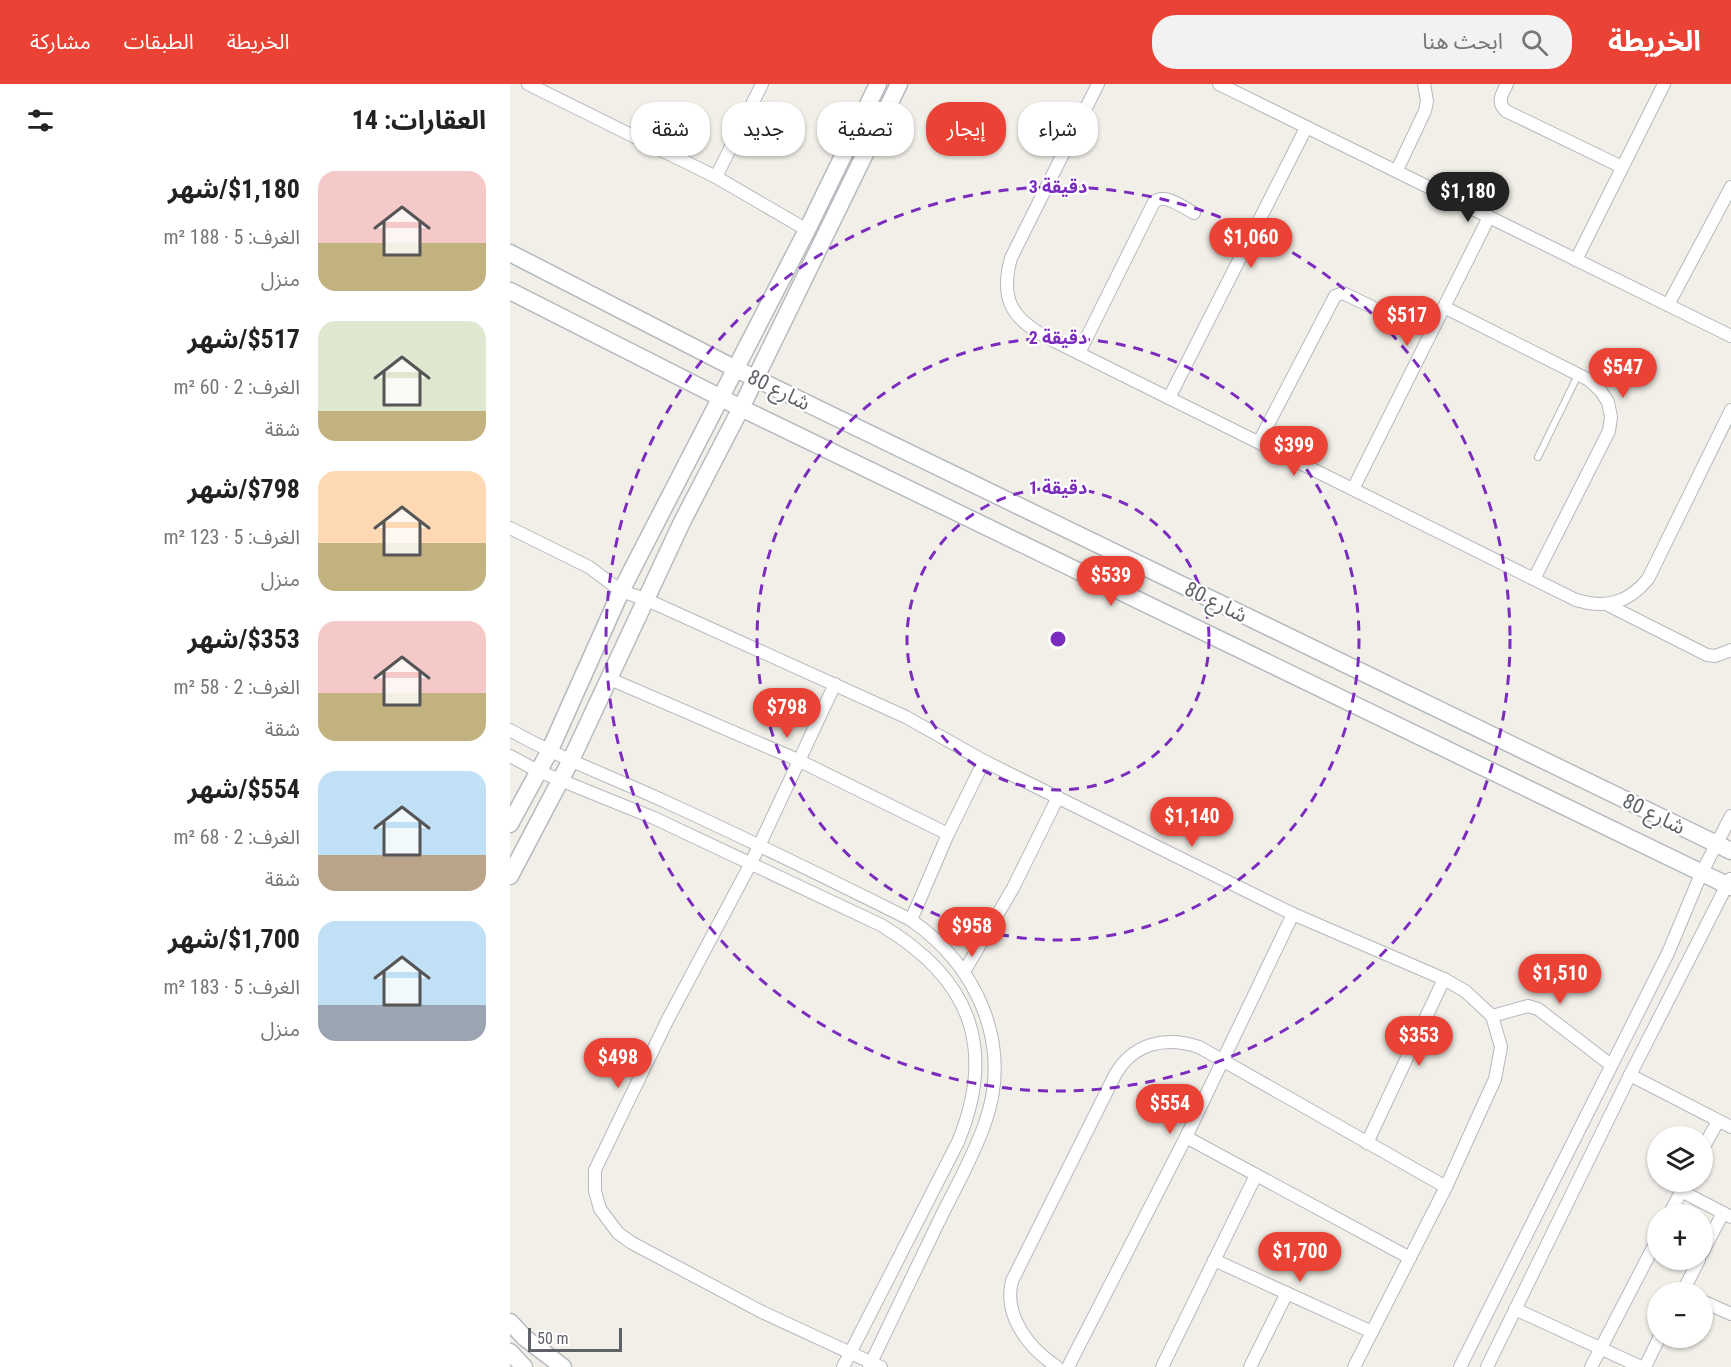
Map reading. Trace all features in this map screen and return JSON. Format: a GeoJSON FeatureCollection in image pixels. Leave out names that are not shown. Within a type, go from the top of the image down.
{"type":"FeatureCollection","features":[{"type":"Feature","properties":{"kind":"street"},"geometry":{"type":"LineString","coordinates":[[530,84],[716,177],[807,230]]}},
{"type":"Feature","properties":{"kind":"street"},"geometry":{"type":"LineString","coordinates":[[716,177],[762,84]]}},
{"type":"Feature","properties":{"kind":"street"},"geometry":{"type":"LineString","coordinates":[[510,824],[549,752],[621,591],[807,230],[878,84]]}},
{"type":"Feature","properties":{"kind":"street"},"geometry":{"type":"LineString","coordinates":[[510,876],[571,760],[645,599],[899,84]]}},
{"type":"Feature","properties":{"kind":"street"},"geometry":{"type":"LineString","coordinates":[[1098,84],[1011,258],[1005,277],[1007,296],[1015,314],[1029,328],[1533,579],[1576,600],[1592,605],[1608,605],[1623,600],[1637,591],[1648,579],[1731,410]]}},
{"type":"Feature","properties":{"kind":"street"},"geometry":{"type":"LineString","coordinates":[[1219,84],[1731,336]]}},
{"type":"Feature","properties":{"kind":"street"},"geometry":{"type":"LineString","coordinates":[[1397,170],[1425,111],[1427,101],[1424,84]]}},
{"type":"Feature","properties":{"kind":"street"},"geometry":{"type":"LineString","coordinates":[[1507,84],[1500,99],[1501,106],[1506,111],[1622,167]]}},
{"type":"Feature","properties":{"kind":"street"},"geometry":{"type":"LineString","coordinates":[[1576,260],[1664,84]]}},
{"type":"Feature","properties":{"kind":"street"},"geometry":{"type":"LineString","coordinates":[[1169,398],[1306,128]]}},
{"type":"Feature","properties":{"kind":"street"},"geometry":{"type":"LineString","coordinates":[[1668,305],[1731,187]]}},
{"type":"Feature","properties":{"kind":"street"},"geometry":{"type":"LineString","coordinates":[[1079,353],[1154,202],[1159,198],[1166,198],[1194,213]]}},
{"type":"Feature","properties":{"kind":"street"},"geometry":{"type":"LineString","coordinates":[[1353,489],[1489,217]]}},
{"type":"Feature","properties":{"kind":"street","name":"شارع 80"},"geometry":{"type":"LineString","coordinates":[[510,253],[734,369],[1723,848]]}},
{"type":"Feature","properties":{"kind":"street","name":"شارع 80"},"geometry":{"type":"LineString","coordinates":[[510,291],[741,408],[1701,873],[1730,883]]}},
{"type":"Feature","properties":{"kind":"street"},"geometry":{"type":"LineString","coordinates":[[1259,442],[1335,296],[1343,293],[1372,307]]}},
{"type":"Feature","properties":{"kind":"street"},"geometry":{"type":"LineString","coordinates":[[1444,307],[1578,375],[1600,390],[1608,402],[1611,417],[1609,431],[1533,579]]}},
{"type":"Feature","properties":{"kind":"street"},"geometry":{"type":"LineString","coordinates":[[1719,436],[1731,442]]}},
{"type":"Feature","properties":{"kind":"street"},"geometry":{"type":"LineString","coordinates":[[510,528],[589,567],[621,591],[645,599],[906,717],[984,761],[1293,914],[1444,979],[1465,991],[1492,1016],[1501,1047],[1495,1079],[1446,1187],[1354,1367]]}},
{"type":"Feature","properties":{"kind":"street"},"geometry":{"type":"LineString","coordinates":[[1608,605],[1707,655],[1724,654],[1731,650]]}},
{"type":"Feature","properties":{"kind":"street"},"geometry":{"type":"LineString","coordinates":[[610,679],[798,760],[948,834]]}},
{"type":"Feature","properties":{"kind":"street"},"geometry":{"type":"LineString","coordinates":[[510,730],[549,752],[759,844],[911,920],[933,935],[951,953],[981,1001],[992,1029],[992,1090],[986,1122],[874,1365],[762,1312],[632,1243],[608,1222],[595,1191],[596,1170],[668,1019],[751,863],[759,844],[798,760],[836,684]]}},
{"type":"Feature","properties":{"kind":"street"},"geometry":{"type":"LineString","coordinates":[[510,756],[538,771],[654,818],[843,906],[912,944],[936,966],[964,1007],[975,1041],[975,1080],[966,1123],[843,1367]]}},
{"type":"Feature","properties":{"kind":"street"},"geometry":{"type":"LineString","coordinates":[[911,920],[948,834],[984,761]]}},
{"type":"Feature","properties":{"kind":"street"},"geometry":{"type":"LineString","coordinates":[[964,972],[1013,888],[1058,797]]}},
{"type":"Feature","properties":{"kind":"street"},"geometry":{"type":"LineString","coordinates":[[1460,1367],[1668,952],[1701,873],[1723,848],[1731,816]]}},
{"type":"Feature","properties":{"kind":"street"},"geometry":{"type":"LineString","coordinates":[[1487,1367],[1630,1075],[1730,883]]}},
{"type":"Feature","properties":{"kind":"street"},"geometry":{"type":"LineString","coordinates":[[1068,1367],[1186,1137],[1293,914]]}},
{"type":"Feature","properties":{"kind":"street"},"geometry":{"type":"LineString","coordinates":[[1367,1143],[1444,979]]}},
{"type":"Feature","properties":{"kind":"street"},"geometry":{"type":"LineString","coordinates":[[1492,1016],[1528,1006],[1538,1009],[1611,1065]]}},
{"type":"Feature","properties":{"kind":"street"},"geometry":{"type":"LineString","coordinates":[[1056,1367],[1035,1349],[1016,1323],[1010,1290],[1115,1075],[1123,1061],[1135,1051],[1161,1041],[1192,1044],[1446,1187]]}},
{"type":"Feature","properties":{"kind":"street"},"geometry":{"type":"LineString","coordinates":[[1630,1075],[1731,1127]]}},
{"type":"Feature","properties":{"kind":"street"},"geometry":{"type":"LineString","coordinates":[[1713,1130],[1718,1121]]}},
{"type":"Feature","properties":{"kind":"street"},"geometry":{"type":"LineString","coordinates":[[1186,1137],[1410,1258]]}},
{"type":"Feature","properties":{"kind":"street"},"geometry":{"type":"LineString","coordinates":[[1162,1367],[1256,1175]]}},
{"type":"Feature","properties":{"kind":"street"},"geometry":{"type":"LineString","coordinates":[[1692,1192],[1727,1215],[1713,1236]]}},
{"type":"Feature","properties":{"kind":"street"},"geometry":{"type":"LineString","coordinates":[[1591,1367],[1647,1259]]}},
{"type":"Feature","properties":{"kind":"street"},"geometry":{"type":"LineString","coordinates":[[1214,1260],[1372,1332]]}},
{"type":"Feature","properties":{"kind":"street"},"geometry":{"type":"LineString","coordinates":[[1250,1367],[1287,1293]]}},
{"type":"Feature","properties":{"kind":"street"},"geometry":{"type":"LineString","coordinates":[[1713,1306],[1731,1314]]}},
{"type":"Feature","properties":{"kind":"street"},"geometry":{"type":"LineString","coordinates":[[1515,1309],[1643,1367],[1653,1348]]}},
{"type":"Feature","properties":{"kind":"street"},"geometry":{"type":"LineString","coordinates":[[510,1322],[525,1338],[562,1367]]}},
{"type":"Feature","properties":{"kind":"street"},"geometry":{"type":"LineString","coordinates":[[510,1352],[524,1367]]}},
{"type":"Feature","properties":{"kind":"lane"},"geometry":{"type":"LineString","coordinates":[[1538,458],[1578,375]]}}]}
